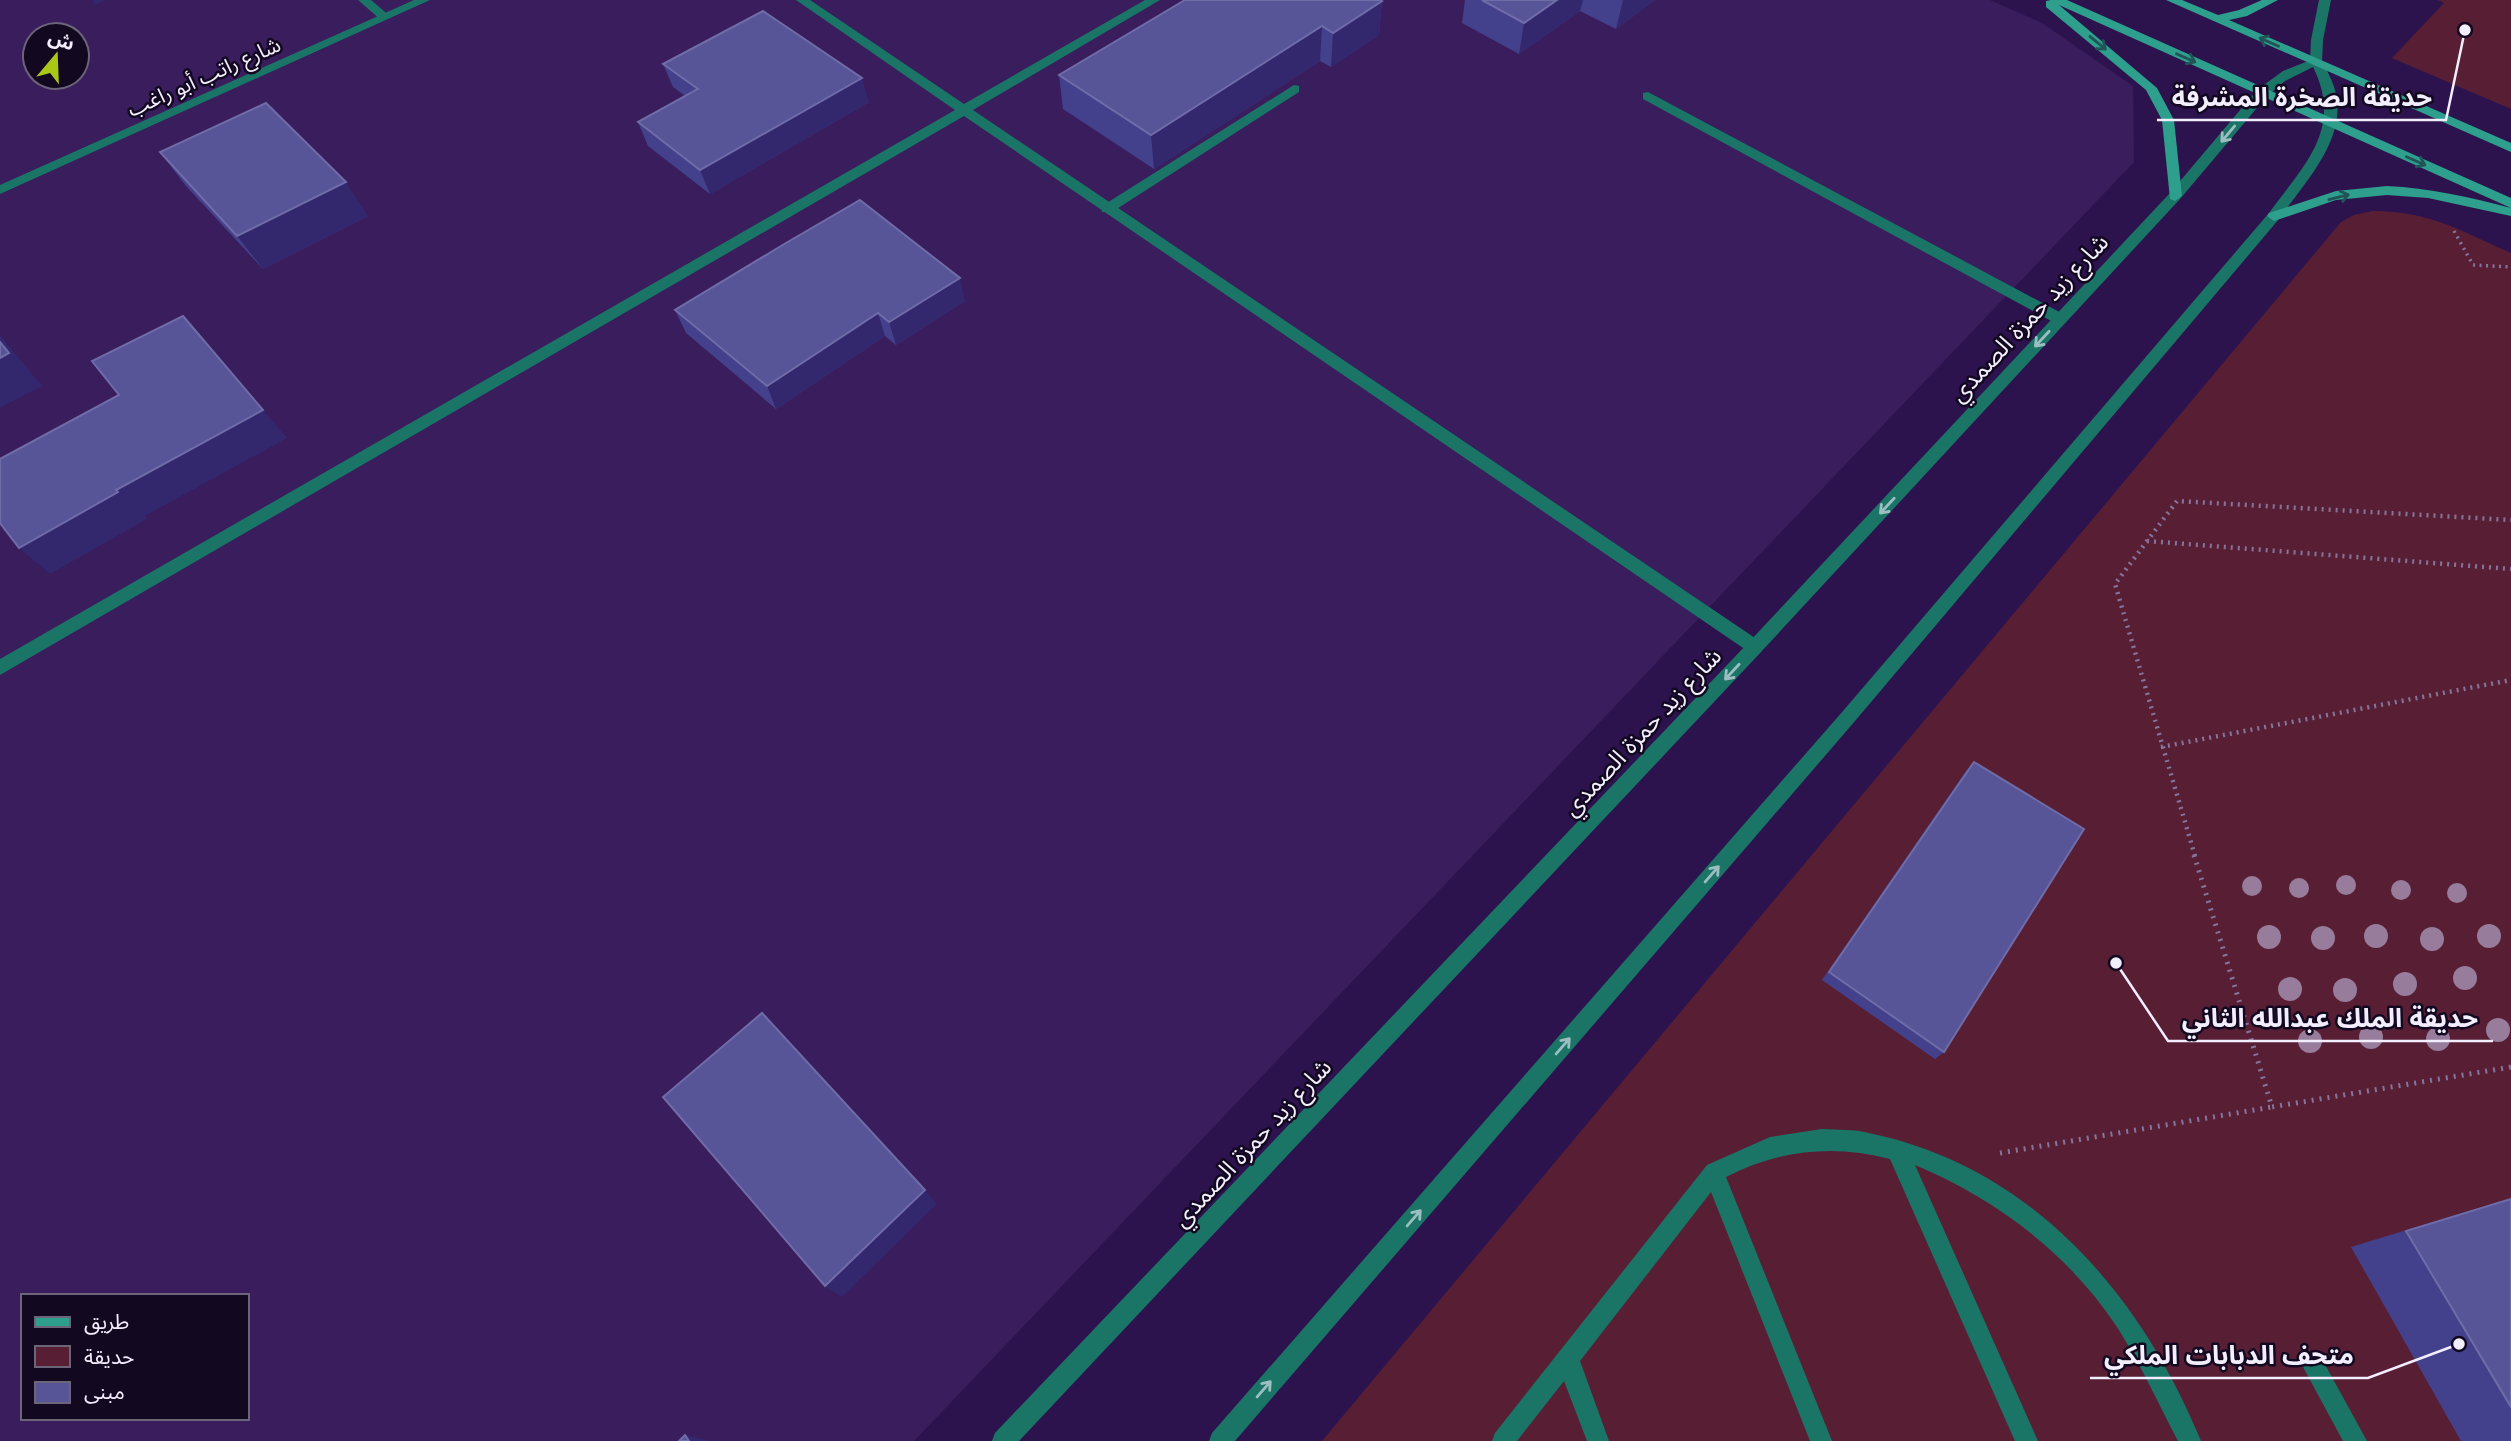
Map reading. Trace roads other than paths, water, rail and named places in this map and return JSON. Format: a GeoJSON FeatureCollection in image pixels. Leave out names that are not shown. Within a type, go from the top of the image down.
{"type":"FeatureCollection","features":[{"type":"Feature","properties":{"kind":"main road"},"geometry":{"type":"LineString","coordinates":[[2045,0],[2151,88],[2168,120],[2175,196]]}},
{"type":"Feature","properties":{"kind":"main road"},"geometry":{"type":"LineString","coordinates":[[2057,0],[2511,203]]}},
{"type":"Feature","properties":{"kind":"main road"},"geometry":{"type":"LineString","coordinates":[[2172,0],[2511,148]]}},
{"type":"Feature","properties":{"kind":"main road"},"geometry":{"type":"LineString","coordinates":[[2218,19],[2243,13],[2272,0]]}},
{"type":"Feature","properties":{"kind":"main road"},"geometry":{"type":"LineString","coordinates":[[2274,216],[2346,194],[2402,191],[2459,198],[2511,212]]}},
{"type":"Feature","properties":{"kind":"street"},"geometry":{"type":"LineString","coordinates":[[364,0],[385,17]]}},
{"type":"Feature","properties":{"kind":"street","name":"شارع راتب أبو راغب"},"geometry":{"type":"LineString","coordinates":[[0,190],[424,0]]}},
{"type":"Feature","properties":{"kind":"street"},"geometry":{"type":"LineString","coordinates":[[802,0],[1755,647]]}},
{"type":"Feature","properties":{"kind":"street"},"geometry":{"type":"LineString","coordinates":[[0,668],[1154,0]]}},
{"type":"Feature","properties":{"kind":"street"},"geometry":{"type":"LineString","coordinates":[[1220,1441],[1849,716],[2274,216],[2319,151],[2331,123],[2332,103],[2327,83],[2316,62],[2317,40],[2325,0]]}},
{"type":"Feature","properties":{"kind":"street","name":"شارع زيد حمزة الصمدي"},"geometry":{"type":"LineString","coordinates":[[1003,1441],[1755,647],[2175,196],[2262,93],[2293,69],[2316,62]]}},
{"type":"Feature","properties":{"kind":"street"},"geometry":{"type":"LineString","coordinates":[[1107,209],[1294,89]]}},
{"type":"Feature","properties":{"kind":"street"},"geometry":{"type":"LineString","coordinates":[[1648,96],[2060,319]]}},
{"type":"Feature","properties":{"kind":"street"},"geometry":{"type":"LineString","coordinates":[[1503,1441],[1714,1172],[1745,1155],[1780,1144],[1815,1140],[1856,1141],[1897,1150],[1937,1164],[2023,1212],[2062,1244],[2100,1285],[2133,1332],[2190,1441]]}},
{"type":"Feature","properties":{"kind":"street"},"geometry":{"type":"LineString","coordinates":[[1897,1150],[2026,1441]]}},
{"type":"Feature","properties":{"kind":"street"},"geometry":{"type":"LineString","coordinates":[[1714,1172],[1821,1441]]}},
{"type":"Feature","properties":{"kind":"street"},"geometry":{"type":"LineString","coordinates":[[1568,1360],[1598,1441]]}},
{"type":"Feature","properties":{"kind":"street"},"geometry":{"type":"LineString","coordinates":[[2314,1367],[2356,1441]]}},
{"type":"Feature","properties":{"kind":"place","name":"حديقة الصخرة المشرفة"},"geometry":{"type":"Point","coordinates":[2465,30]}},
{"type":"Feature","properties":{"kind":"place","name":"حديقة الملك عبدالله الثاني"},"geometry":{"type":"Point","coordinates":[2116,963]}},
{"type":"Feature","properties":{"kind":"place","name":"متحف الدبابات الملكي"},"geometry":{"type":"Point","coordinates":[2459,1344]}}]}
